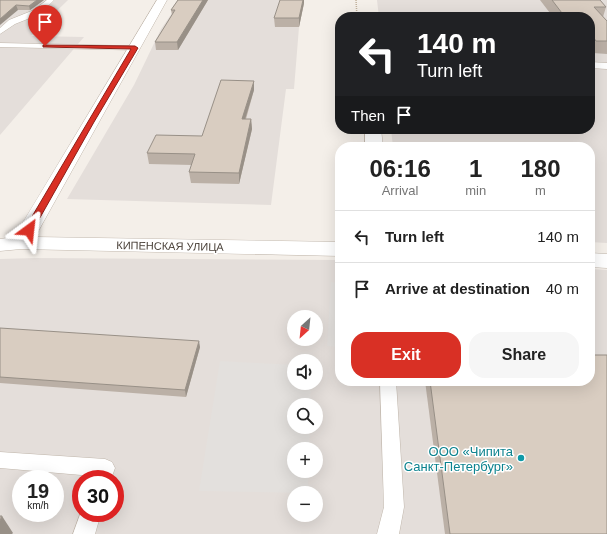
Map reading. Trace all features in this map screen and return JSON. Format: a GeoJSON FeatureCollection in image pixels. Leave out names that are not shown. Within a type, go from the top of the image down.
{"type":"FeatureCollection","features":[{"type":"Feature","properties":{"kind":"street"},"geometry":{"type":"LineString","coordinates":[[21,243],[162,0]]}},
{"type":"Feature","properties":{"kind":"street","name":"КИПЕНСКАЯ УЛИЦА"},"geometry":{"type":"LineString","coordinates":[[0,245],[21,243],[335,249]]}},
{"type":"Feature","properties":{"kind":"street"},"geometry":{"type":"LineString","coordinates":[[595,260],[607,261]]}},
{"type":"Feature","properties":{"kind":"lane"},"geometry":{"type":"LineString","coordinates":[[0,32],[12,22],[37,12],[51,0]]}},
{"type":"Feature","properties":{"kind":"lane"},"geometry":{"type":"LineString","coordinates":[[0,45],[135,48]]}},
{"type":"Feature","properties":{"kind":"lane"},"geometry":{"type":"LineString","coordinates":[[595,66],[607,66]]}},
{"type":"Feature","properties":{"kind":"lane"},"geometry":{"type":"LineString","coordinates":[[388,386],[394,507],[388,534]]}},
{"type":"Feature","properties":{"kind":"lane"},"geometry":{"type":"LineString","coordinates":[[0,460],[105,468],[104,470]]}},
{"type":"Feature","properties":{"kind":"lane"},"geometry":{"type":"LineString","coordinates":[[84,534],[88,522]]}},
{"type":"Feature","properties":{"kind":"path"},"geometry":{"type":"LineString","coordinates":[[356,0],[357,12]]}},
{"type":"Feature","properties":{"kind":"shaded area"},"geometry":{"type":"Polygon","coordinates":[[[0,0],[68,0],[31,36],[84,37],[0,135],[0,0]]]}},
{"type":"Feature","properties":{"kind":"shaded area"},"geometry":{"type":"Polygon","coordinates":[[[181,0],[294,0],[304,3],[299,27],[294,89],[286,89],[271,205],[67,199],[134,85],[161,29],[181,0]]]}},
{"type":"Feature","properties":{"kind":"shaded area"},"geometry":{"type":"Polygon","coordinates":[[[377,0],[607,0],[607,243],[595,242],[595,142],[392,142],[392,134],[595,134],[595,12],[378,12],[377,0]]]}},
{"type":"Feature","properties":{"kind":"shaded area"},"geometry":{"type":"Polygon","coordinates":[[[0,259],[335,260],[335,386],[595,386],[595,269],[607,270],[607,534],[0,534],[0,259]]]}},
{"type":"Feature","properties":{"kind":"shaded area"},"geometry":{"type":"Polygon","coordinates":[[[331,282],[335,282],[335,347],[327,346],[331,282]]]}},
{"type":"Feature","properties":{"kind":"shaded area"},"geometry":{"type":"Polygon","coordinates":[[[220,361],[287,365],[287,390],[311,390],[310,398],[287,398],[287,434],[310,434],[309,442],[287,442],[287,478],[308,478],[308,486],[287,486],[287,493],[199,491],[220,361]]]}},
{"type":"Feature","properties":{"kind":"building"},"geometry":{"type":"Polygon","coordinates":[[[0,0],[37,0],[29,6],[16,5],[0,19],[0,0]]]}},
{"type":"Feature","properties":{"kind":"building"},"geometry":{"type":"Polygon","coordinates":[[[178,0],[203,0],[177,42],[155,42],[175,10],[171,10],[178,0]]]}},
{"type":"Feature","properties":{"kind":"building"},"geometry":{"type":"Polygon","coordinates":[[[280,0],[303,0],[299,18],[274,18],[280,0]]]}},
{"type":"Feature","properties":{"kind":"building"},"geometry":{"type":"Polygon","coordinates":[[[552,0],[600,0],[606,7],[594,7],[607,21],[607,41],[596,41],[595,40],[595,12],[561,12],[552,0]]]}},
{"type":"Feature","properties":{"kind":"building"},"geometry":{"type":"Polygon","coordinates":[[[221,80],[254,81],[242,119],[251,119],[239,173],[189,172],[195,154],[147,153],[156,135],[202,136],[221,80]]]}},
{"type":"Feature","properties":{"kind":"building"},"geometry":{"type":"Polygon","coordinates":[[[0,328],[199,341],[185,390],[0,377],[0,328]]]}},
{"type":"Feature","properties":{"kind":"building","name":"ООО «Чипита Санкт-Петербург»"},"geometry":{"type":"Polygon","coordinates":[[[595,355],[607,355],[607,534],[450,534],[431,386],[595,386],[595,355]]]}},
{"type":"Feature","properties":{"kind":"place","name":"ООО «Чипита Санкт-Петербург»"},"geometry":{"type":"Point","coordinates":[521,458]}},
{"type":"Feature","properties":{"kind":"route"},"geometry":{"type":"LineString","coordinates":[[29,230],[90,122],[135,48],[45,46]]}}]}
